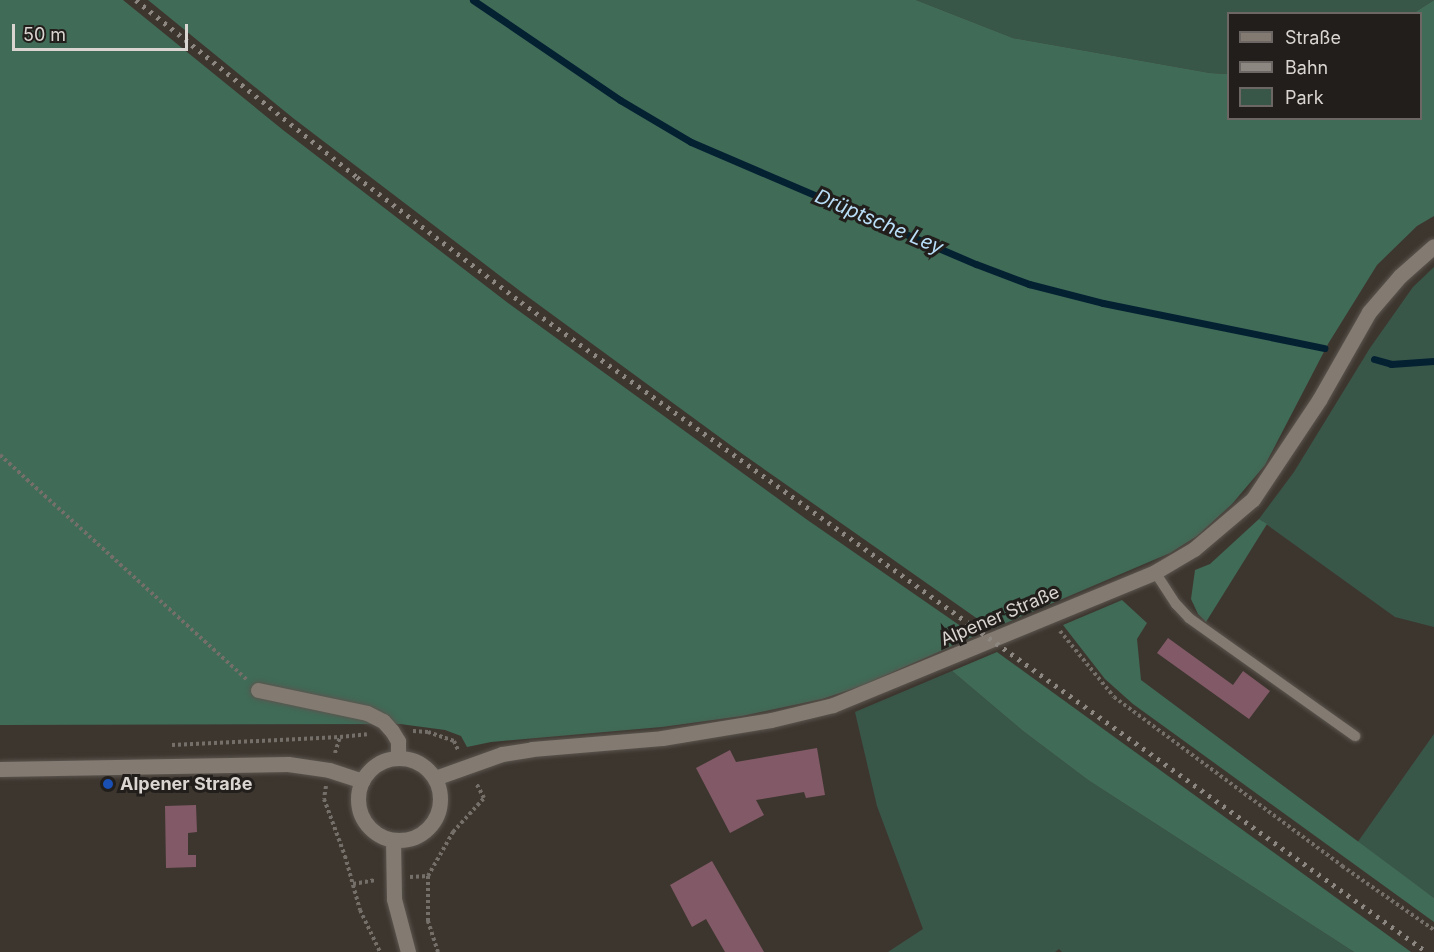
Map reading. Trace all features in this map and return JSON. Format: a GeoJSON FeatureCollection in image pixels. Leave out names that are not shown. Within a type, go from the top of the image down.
{"type":"FeatureCollection","features":[{"type":"Feature","properties":{"kind":"street","name":"Alpener Straße"},"geometry":{"type":"LineString","coordinates":[[435,778],[466,766],[532,749],[662,738],[771,720],[833,705],[1155,572],[1194,549],[1253,499],[1319,400],[1369,312],[1400,276],[1434,246]]}},
{"type":"Feature","properties":{"kind":"street"},"geometry":{"type":"LineString","coordinates":[[258,690],[367,712],[383,721],[392,731],[398,741],[398,757]]}},
{"type":"Feature","properties":{"kind":"street"},"geometry":{"type":"LineString","coordinates":[[398,757],[419,762],[435,778],[440,803],[433,821],[420,835],[393,840],[371,829],[363,819],[358,807],[358,793],[362,781],[376,764],[398,757]]}},
{"type":"Feature","properties":{"kind":"street"},"geometry":{"type":"LineString","coordinates":[[0,769],[288,764],[329,770],[362,781]]}},
{"type":"Feature","properties":{"kind":"street"},"geometry":{"type":"LineString","coordinates":[[393,840],[394,899],[408,952]]}},
{"type":"Feature","properties":{"kind":"lane"},"geometry":{"type":"LineString","coordinates":[[1155,572],[1176,604],[1189,618],[1355,736]]}},
{"type":"Feature","properties":{"kind":"path"},"geometry":{"type":"LineString","coordinates":[[0,455],[258,690]]}},
{"type":"Feature","properties":{"kind":"path"},"geometry":{"type":"LineString","coordinates":[[1047,617],[1114,697],[1342,866],[1434,930]]}},
{"type":"Feature","properties":{"kind":"path"},"geometry":{"type":"LineString","coordinates":[[162,745],[340,737],[392,731],[428,732],[454,741],[484,798],[453,832],[428,876],[428,921],[438,952]]}},
{"type":"Feature","properties":{"kind":"path"},"geometry":{"type":"LineString","coordinates":[[340,737],[329,770],[324,798],[345,856],[360,910],[380,952]]}},
{"type":"Feature","properties":{"kind":"green space"},"geometry":{"type":"Polygon","coordinates":[[[0,0],[123,0],[283,130],[508,303],[806,519],[975,636],[861,686],[822,699],[742,716],[662,727],[491,742],[467,747],[461,736],[445,730],[400,724],[0,725],[0,0]]]}},
{"type":"Feature","properties":{"kind":"green space"},"geometry":{"type":"Polygon","coordinates":[[[148,0],[916,0],[1013,38],[1210,73],[1227,74],[1227,120],[1422,120],[1422,12],[1416,12],[1434,0],[1434,216],[1417,226],[1377,265],[1328,344],[1265,465],[1232,504],[1197,536],[1170,553],[992,629],[744,455],[520,291],[293,118],[148,0]]]}},
{"type":"Feature","properties":{"kind":"green space"},"geometry":{"type":"Polygon","coordinates":[[[916,0],[1434,0],[1416,12],[1227,12],[1227,74],[1210,73],[1013,38],[916,0]]]}},
{"type":"Feature","properties":{"kind":"green space"},"geometry":{"type":"Polygon","coordinates":[[[1434,267],[1434,627],[1395,617],[1259,519],[1294,472],[1370,348],[1413,287],[1434,267]]]}},
{"type":"Feature","properties":{"kind":"green space"},"geometry":{"type":"Polygon","coordinates":[[[1259,519],[1267,524],[1206,622],[1198,614],[1191,599],[1195,570],[1210,564],[1259,519]]]}},
{"type":"Feature","properties":{"kind":"green space"},"geometry":{"type":"Polygon","coordinates":[[[1122,600],[1147,623],[1137,639],[1141,680],[1434,898],[1434,922],[1133,704],[1105,679],[1063,625],[1122,600]]]}},
{"type":"Feature","properties":{"kind":"green space"},"geometry":{"type":"Polygon","coordinates":[[[997,652],[1411,952],[1354,952],[1088,780],[1023,731],[952,671],[997,652]]]}},
{"type":"Feature","properties":{"kind":"green space"},"geometry":{"type":"Polygon","coordinates":[[[952,671],[1023,731],[1088,780],[1354,952],[1062,952],[1059,949],[1055,952],[888,952],[923,929],[877,806],[855,712],[952,671]]]}},
{"type":"Feature","properties":{"kind":"green space"},"geometry":{"type":"Polygon","coordinates":[[[1434,734],[1434,898],[1357,843],[1434,734]]]}},
{"type":"Feature","properties":{"kind":"building"},"geometry":{"type":"Polygon","coordinates":[[[1168,638],[1233,685],[1243,671],[1270,691],[1249,719],[1157,653],[1168,638]]]}},
{"type":"Feature","properties":{"kind":"building"},"geometry":{"type":"Polygon","coordinates":[[[817,748],[825,795],[806,798],[804,792],[756,800],[764,815],[730,833],[696,768],[730,750],[736,762],[817,748]]]}},
{"type":"Feature","properties":{"kind":"building"},"geometry":{"type":"Polygon","coordinates":[[[196,805],[197,832],[188,833],[188,855],[196,855],[196,867],[166,868],[165,806],[196,805]]]}},
{"type":"Feature","properties":{"kind":"building"},"geometry":{"type":"Polygon","coordinates":[[[712,861],[764,952],[725,952],[706,919],[692,927],[670,885],[712,861]]]}},
{"type":"Feature","properties":{"kind":"waterway","name":"Drüptsche Ley"},"geometry":{"type":"LineString","coordinates":[[473,0],[620,100],[691,142],[976,264],[1029,284],[1103,303],[1324,348]]}},
{"type":"Feature","properties":{"kind":"waterway","name":"Drüptsche Ley"},"geometry":{"type":"LineString","coordinates":[[1374,359],[1391,364],[1434,361]]}},
{"type":"Feature","properties":{"kind":"railway"},"geometry":{"type":"LineString","coordinates":[[136,0],[357,177],[521,302],[1427,952]]}},
{"type":"Feature","properties":{"kind":"place","name":"Alpener Straße"},"geometry":{"type":"Point","coordinates":[108,784]}}]}
